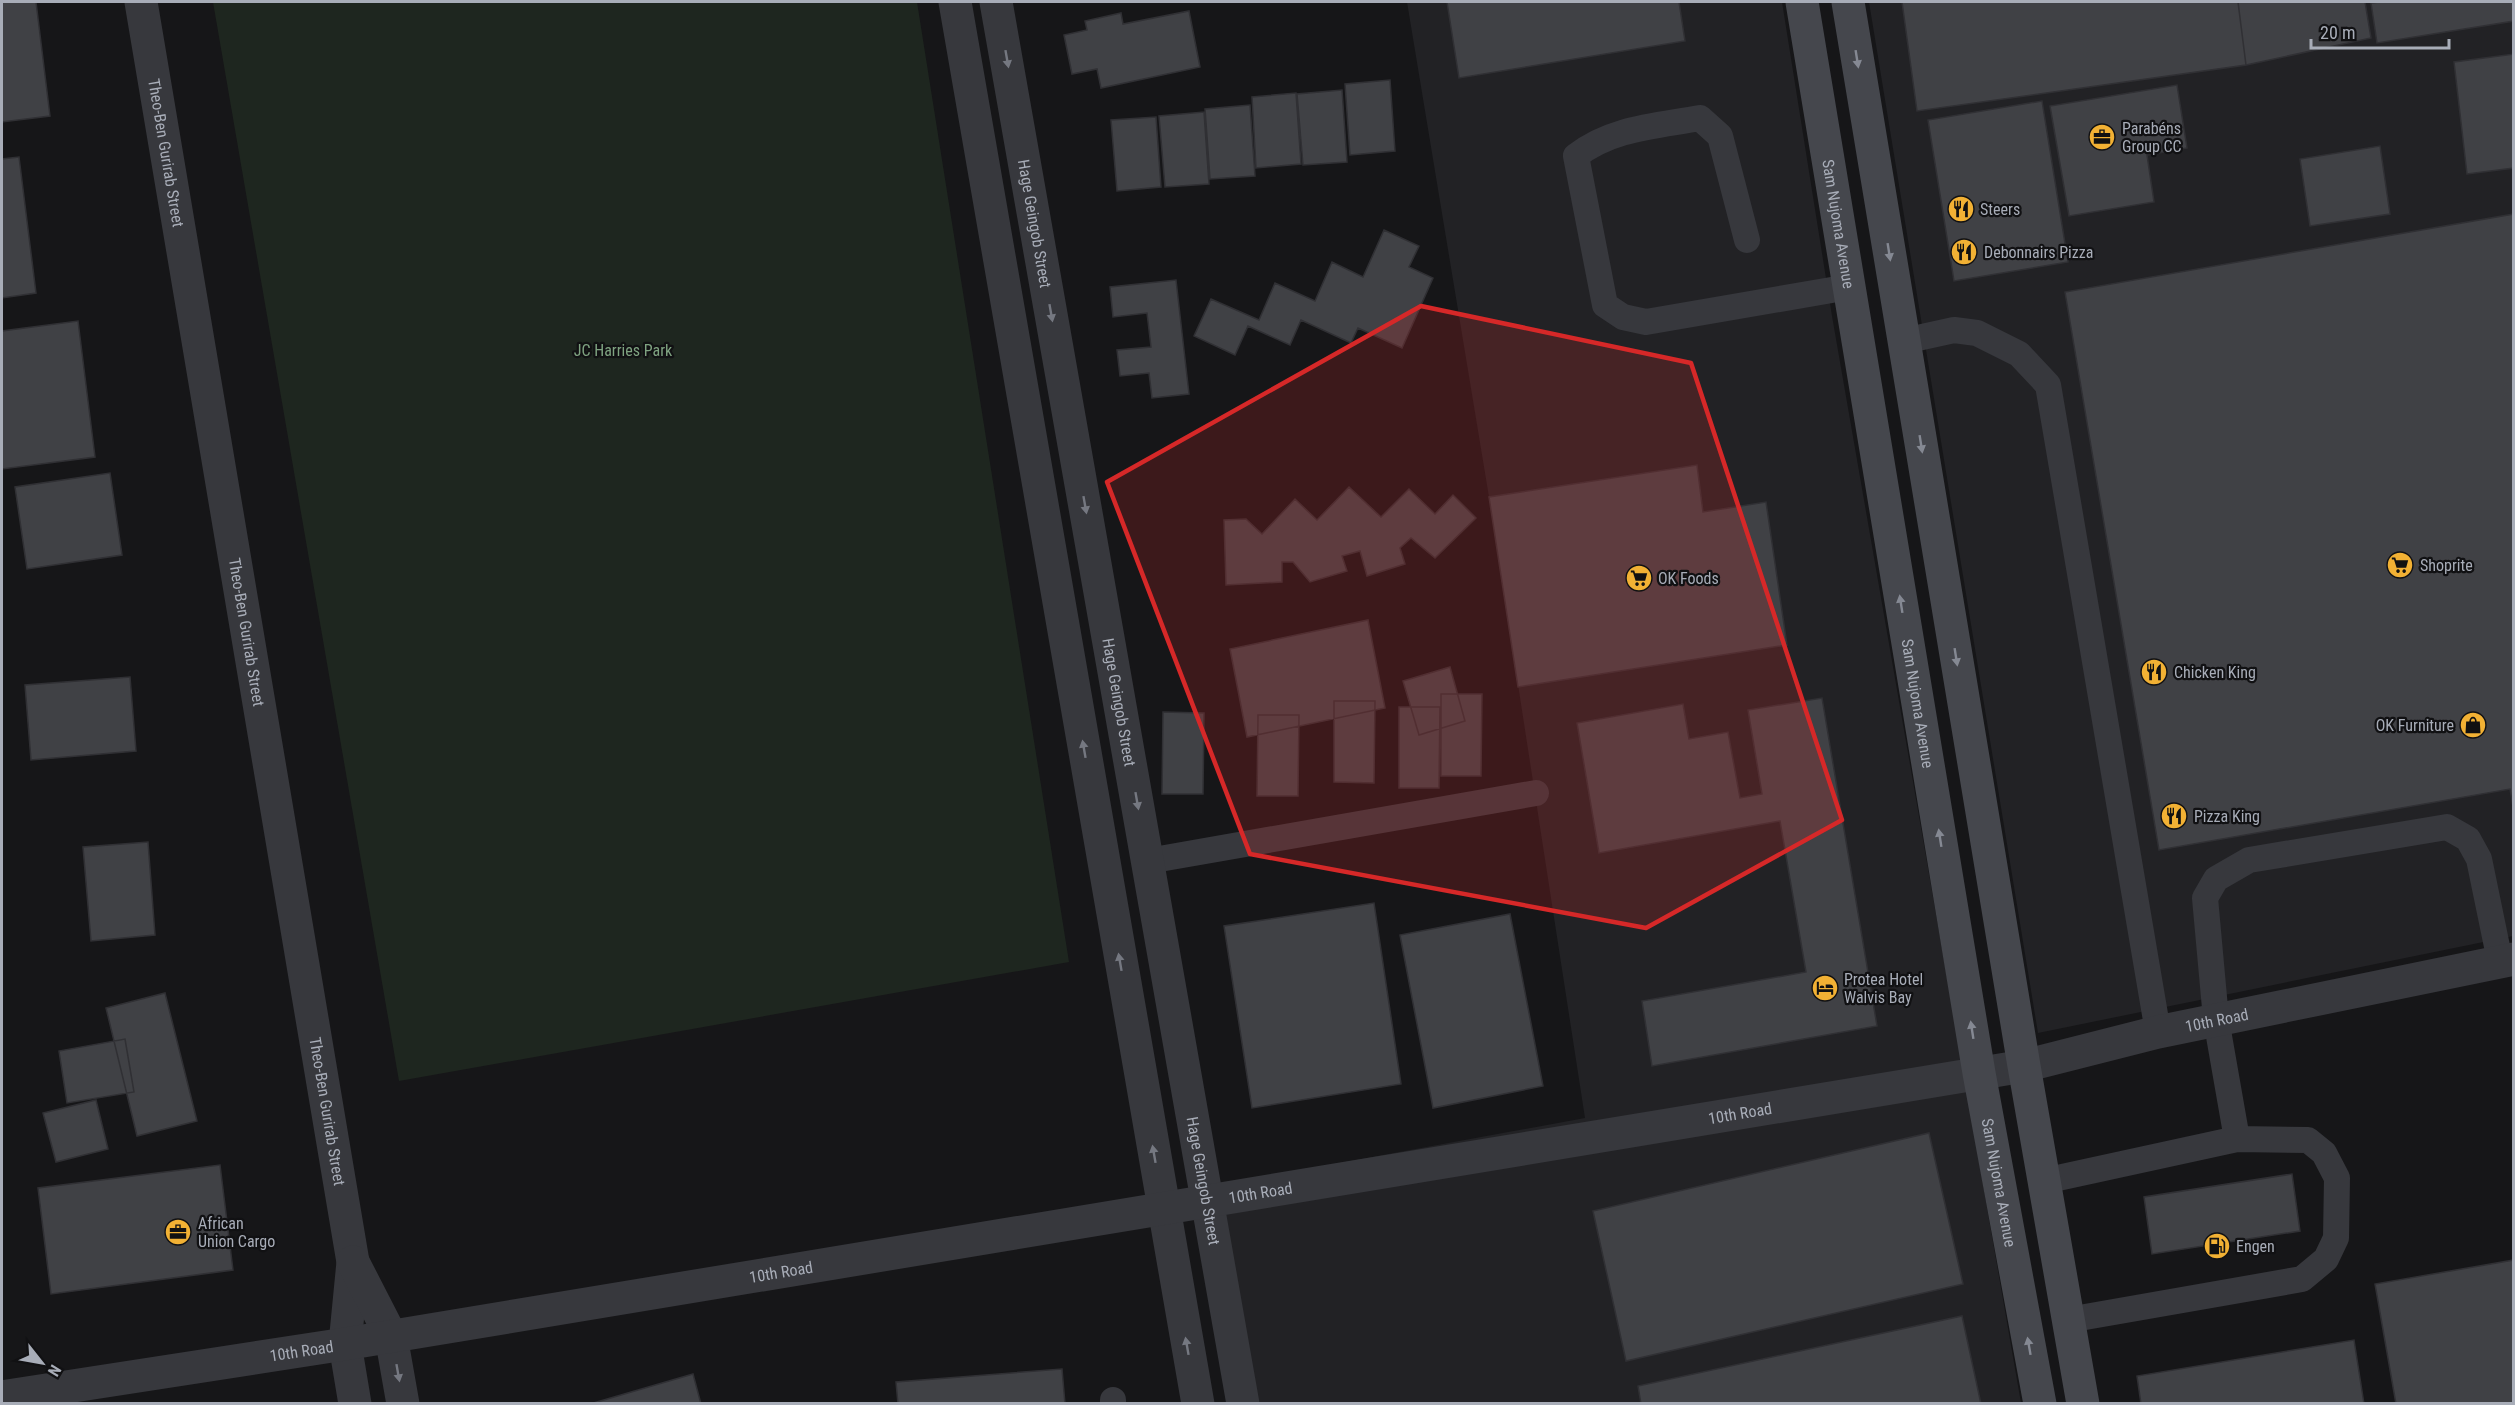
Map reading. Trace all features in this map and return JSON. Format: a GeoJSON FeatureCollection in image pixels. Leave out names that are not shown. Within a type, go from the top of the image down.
{"type":"FeatureCollection","features":[{"type":"Feature","properties":{"kind":"main road","name":"Sam Nujoma Avenue"},"geometry":{"type":"LineString","coordinates":[[1802,2],[1979,1073],[2040,1404]]}},
{"type":"Feature","properties":{"kind":"main road"},"geometry":{"type":"LineString","coordinates":[[1848,2],[2024,1066],[2083,1404]]}},
{"type":"Feature","properties":{"kind":"street","name":"Theo-Ben Gurirab Street"},"geometry":{"type":"LineString","coordinates":[[141,2],[352,1262],[345,1344],[355,1404]]}},
{"type":"Feature","properties":{"kind":"street"},"geometry":{"type":"LineString","coordinates":[[955,2],[1198,1404]]}},
{"type":"Feature","properties":{"kind":"street","name":"Hage Geingob Street"},"geometry":{"type":"LineString","coordinates":[[996,2],[1243,1404]]}},
{"type":"Feature","properties":{"kind":"street","name":"10th Road"},"geometry":{"type":"LineString","coordinates":[[2,1397],[345,1344],[2024,1066],[2216,1019],[2507,960]]}},
{"type":"Feature","properties":{"kind":"street","name":"Theo-Ben Gurirab Street"},"geometry":{"type":"LineString","coordinates":[[352,1262],[392,1336],[403,1404]]}},
{"type":"Feature","properties":{"kind":"lane"},"geometry":{"type":"LineString","coordinates":[[1747,240],[1720,136],[1700,118],[1621,132],[1592,143],[1576,156],[1605,305],[1623,317],[1646,322],[1849,287]]}},
{"type":"Feature","properties":{"kind":"lane"},"geometry":{"type":"LineString","coordinates":[[1904,341],[1954,330],[1977,333],[2019,354],[2048,385],[2158,1032]]}},
{"type":"Feature","properties":{"kind":"lane"},"geometry":{"type":"LineString","coordinates":[[1148,861],[1536,793]]}},
{"type":"Feature","properties":{"kind":"lane"},"geometry":{"type":"LineString","coordinates":[[2237,1138],[2216,1019],[2205,898],[2216,879],[2249,860],[2447,827],[2468,839],[2479,859],[2507,960]]}},
{"type":"Feature","properties":{"kind":"lane"},"geometry":{"type":"LineString","coordinates":[[2044,1181],[2237,1138],[2308,1140],[2324,1153],[2337,1178],[2336,1238],[2326,1259],[2302,1279],[2068,1320]]}},
{"type":"Feature","properties":{"kind":"highlighted area"},"geometry":{"type":"Polygon","coordinates":[[[1421,306],[1691,363],[1842,820],[1646,928],[1250,854],[1107,482],[1421,306]]]}},
{"type":"Feature","properties":{"kind":"shaded area"},"geometry":{"type":"Polygon","coordinates":[[[1407,2],[1782,2],[1832,316],[2021,1403],[1258,1403],[1219,1185],[1585,1118],[1489,497],[1407,2]]]}},
{"type":"Feature","properties":{"kind":"shaded area"},"geometry":{"type":"Polygon","coordinates":[[[1869,2],[2513,2],[2513,936],[2038,1033],[1869,2]]]}},
{"type":"Feature","properties":{"kind":"green space","name":"JC Harries Park"},"geometry":{"type":"Polygon","coordinates":[[[213,2],[917,2],[1069,962],[399,1081],[213,2]]]}},
{"type":"Feature","properties":{"kind":"building"},"geometry":{"type":"Polygon","coordinates":[[[2,2],[36,2],[50,116],[2,122],[2,2]]]}},
{"type":"Feature","properties":{"kind":"building"},"geometry":{"type":"Polygon","coordinates":[[[1447,2],[1679,2],[1685,41],[1459,78],[1447,2]]]}},
{"type":"Feature","properties":{"kind":"building"},"geometry":{"type":"Polygon","coordinates":[[[1902,2],[2238,2],[2246,65],[1917,111],[1902,2]]]}},
{"type":"Feature","properties":{"kind":"building"},"geometry":{"type":"Polygon","coordinates":[[[2238,2],[2365,2],[2371,38],[2246,65],[2238,2]]]}},
{"type":"Feature","properties":{"kind":"building"},"geometry":{"type":"Polygon","coordinates":[[[2514,2],[2514,21],[2377,43],[2371,3],[2514,2]]]}},
{"type":"Feature","properties":{"kind":"building"},"geometry":{"type":"Polygon","coordinates":[[[1189,11],[1200,67],[1101,88],[1097,69],[1072,74],[1064,35],[1087,30],[1085,21],[1121,13],[1123,24],[1189,11]]]}},
{"type":"Feature","properties":{"kind":"building"},"geometry":{"type":"Polygon","coordinates":[[[2514,54],[2514,168],[2467,174],[2454,62],[2514,54]]]}},
{"type":"Feature","properties":{"kind":"building"},"geometry":{"type":"Polygon","coordinates":[[[1390,80],[1395,151],[1350,155],[1345,84],[1390,80]]]}},
{"type":"Feature","properties":{"kind":"building"},"geometry":{"type":"Polygon","coordinates":[[[2177,85],[2187,148],[2147,155],[2154,202],[2069,216],[2050,106],[2177,85]]]}},
{"type":"Feature","properties":{"kind":"building"},"geometry":{"type":"Polygon","coordinates":[[[1342,90],[1347,162],[1303,165],[1297,94],[1342,90]]]}},
{"type":"Feature","properties":{"kind":"building"},"geometry":{"type":"Polygon","coordinates":[[[1296,93],[1301,164],[1256,168],[1252,97],[1296,93]]]}},
{"type":"Feature","properties":{"kind":"building"},"geometry":{"type":"Polygon","coordinates":[[[2042,101],[2068,262],[1954,281],[1928,120],[2042,101]]]}},
{"type":"Feature","properties":{"kind":"building"},"geometry":{"type":"Polygon","coordinates":[[[1250,105],[1255,176],[1210,179],[1205,109],[1250,105]]]}},
{"type":"Feature","properties":{"kind":"building"},"geometry":{"type":"Polygon","coordinates":[[[1204,112],[1209,184],[1165,187],[1159,116],[1204,112]]]}},
{"type":"Feature","properties":{"kind":"building"},"geometry":{"type":"Polygon","coordinates":[[[1156,117],[1161,187],[1117,191],[1111,120],[1156,117]]]}},
{"type":"Feature","properties":{"kind":"building"},"geometry":{"type":"Polygon","coordinates":[[[2380,146],[2390,214],[2310,226],[2300,159],[2380,146]]]}},
{"type":"Feature","properties":{"kind":"building"},"geometry":{"type":"Polygon","coordinates":[[[19,157],[36,293],[2,298],[2,159],[19,157]]]}},
{"type":"Feature","properties":{"kind":"building"},"geometry":{"type":"Polygon","coordinates":[[[2514,214],[2514,813],[2510,789],[2159,850],[2065,292],[2514,214]]]}},
{"type":"Feature","properties":{"kind":"building"},"geometry":{"type":"Polygon","coordinates":[[[1384,230],[1419,246],[1409,267],[1433,278],[1402,348],[1358,328],[1351,343],[1301,320],[1290,345],[1248,326],[1235,355],[1194,336],[1211,299],[1259,320],[1275,283],[1315,301],[1332,262],[1363,277],[1384,230]]]}},
{"type":"Feature","properties":{"kind":"building"},"geometry":{"type":"Polygon","coordinates":[[[1176,280],[1189,394],[1152,398],[1149,373],[1120,376],[1117,350],[1151,347],[1147,313],[1113,317],[1110,287],[1176,280]]]}},
{"type":"Feature","properties":{"kind":"building"},"geometry":{"type":"Polygon","coordinates":[[[78,321],[95,457],[2,469],[2,331],[78,321]]]}},
{"type":"Feature","properties":{"kind":"building","name":"OK Foods"},"geometry":{"type":"Polygon","coordinates":[[[1697,465],[1703,512],[1766,502],[1787,645],[1518,687],[1489,497],[1697,465]]]}},
{"type":"Feature","properties":{"kind":"building"},"geometry":{"type":"Polygon","coordinates":[[[110,473],[122,555],[27,569],[15,487],[110,473]]]}},
{"type":"Feature","properties":{"kind":"building"},"geometry":{"type":"Polygon","coordinates":[[[1349,487],[1381,517],[1409,489],[1435,514],[1453,495],[1476,518],[1435,558],[1411,538],[1400,548],[1405,564],[1367,576],[1360,551],[1342,556],[1347,571],[1310,582],[1293,562],[1282,562],[1282,582],[1226,585],[1224,520],[1246,519],[1262,534],[1295,499],[1317,520],[1349,487]]]}},
{"type":"Feature","properties":{"kind":"building"},"geometry":{"type":"Polygon","coordinates":[[[1368,620],[1385,708],[1247,737],[1230,649],[1368,620]]]}},
{"type":"Feature","properties":{"kind":"building"},"geometry":{"type":"Polygon","coordinates":[[[1450,667],[1465,721],[1419,735],[1403,681],[1450,667]]]}},
{"type":"Feature","properties":{"kind":"building"},"geometry":{"type":"Polygon","coordinates":[[[130,677],[136,751],[31,760],[25,685],[130,677]]]}},
{"type":"Feature","properties":{"kind":"building"},"geometry":{"type":"Polygon","coordinates":[[[1441,694],[1482,694],[1481,776],[1441,776],[1441,694]]]}},
{"type":"Feature","properties":{"kind":"building"},"geometry":{"type":"Polygon","coordinates":[[[1822,698],[1877,1026],[1652,1066],[1642,1001],[1806,972],[1780,821],[1599,853],[1577,723],[1683,704],[1689,739],[1728,732],[1740,798],[1762,794],[1748,710],[1822,698]]]}},
{"type":"Feature","properties":{"kind":"building"},"geometry":{"type":"Polygon","coordinates":[[[1334,701],[1375,701],[1374,783],[1334,782],[1334,701]]]}},
{"type":"Feature","properties":{"kind":"building"},"geometry":{"type":"Polygon","coordinates":[[[1399,707],[1440,707],[1439,788],[1399,788],[1399,707]]]}},
{"type":"Feature","properties":{"kind":"building"},"geometry":{"type":"Polygon","coordinates":[[[1163,712],[1204,713],[1203,794],[1162,794],[1163,712]]]}},
{"type":"Feature","properties":{"kind":"building"},"geometry":{"type":"Polygon","coordinates":[[[1258,715],[1299,715],[1298,796],[1257,796],[1258,715]]]}},
{"type":"Feature","properties":{"kind":"building"},"geometry":{"type":"Polygon","coordinates":[[[148,842],[155,935],[91,941],[83,847],[148,842]]]}},
{"type":"Feature","properties":{"kind":"building"},"geometry":{"type":"Polygon","coordinates":[[[1374,903],[1401,1084],[1252,1108],[1224,926],[1374,903]]]}},
{"type":"Feature","properties":{"kind":"building"},"geometry":{"type":"Polygon","coordinates":[[[1510,914],[1543,1086],[1433,1108],[1400,935],[1510,914]]]}},
{"type":"Feature","properties":{"kind":"building"},"geometry":{"type":"Polygon","coordinates":[[[165,993],[197,1121],[137,1136],[106,1008],[165,993]]]}},
{"type":"Feature","properties":{"kind":"building"},"geometry":{"type":"Polygon","coordinates":[[[125,1039],[134,1092],[67,1103],[59,1051],[125,1039]]]}},
{"type":"Feature","properties":{"kind":"building"},"geometry":{"type":"Polygon","coordinates":[[[96,1100],[108,1149],[56,1162],[43,1113],[96,1100]]]}},
{"type":"Feature","properties":{"kind":"building"},"geometry":{"type":"Polygon","coordinates":[[[1929,1133],[1963,1284],[1626,1361],[1593,1211],[1929,1133]]]}},
{"type":"Feature","properties":{"kind":"building"},"geometry":{"type":"Polygon","coordinates":[[[220,1165],[233,1270],[51,1294],[38,1188],[220,1165]]]}},
{"type":"Feature","properties":{"kind":"building"},"geometry":{"type":"Polygon","coordinates":[[[2292,1174],[2300,1231],[2152,1254],[2144,1197],[2292,1174]]]}},
{"type":"Feature","properties":{"kind":"building"},"geometry":{"type":"Polygon","coordinates":[[[2514,1260],[2514,1404],[2396,1404],[2375,1284],[2514,1260]]]}},
{"type":"Feature","properties":{"kind":"building"},"geometry":{"type":"Polygon","coordinates":[[[1962,1316],[1981,1404],[1641,1404],[1638,1386],[1962,1316]]]}},
{"type":"Feature","properties":{"kind":"building"},"geometry":{"type":"Polygon","coordinates":[[[2354,1340],[2364,1404],[2141,1404],[2137,1376],[2354,1340]]]}},
{"type":"Feature","properties":{"kind":"building"},"geometry":{"type":"Polygon","coordinates":[[[1062,1369],[1065,1404],[898,1404],[896,1382],[1062,1369]]]}},
{"type":"Feature","properties":{"kind":"building"},"geometry":{"type":"Polygon","coordinates":[[[693,1374],[701,1404],[590,1404],[693,1374]]]}},
{"type":"Feature","properties":{"kind":"place","name":"Parabéns Group CC"},"geometry":{"type":"Point","coordinates":[2102,137]}},
{"type":"Feature","properties":{"kind":"place","name":"Steers"},"geometry":{"type":"Point","coordinates":[1961,209]}},
{"type":"Feature","properties":{"kind":"place","name":"Debonnairs Pizza"},"geometry":{"type":"Point","coordinates":[1964,252]}},
{"type":"Feature","properties":{"kind":"place","name":"Shoprite"},"geometry":{"type":"Point","coordinates":[2400,565]}},
{"type":"Feature","properties":{"kind":"place","name":"OK Foods"},"geometry":{"type":"Point","coordinates":[1639,578]}},
{"type":"Feature","properties":{"kind":"place","name":"Chicken King"},"geometry":{"type":"Point","coordinates":[2154,672]}},
{"type":"Feature","properties":{"kind":"place","name":"OK Furniture"},"geometry":{"type":"Point","coordinates":[2473,725]}},
{"type":"Feature","properties":{"kind":"place","name":"Pizza King"},"geometry":{"type":"Point","coordinates":[2174,816]}},
{"type":"Feature","properties":{"kind":"place","name":"Protea Hotel Walvis Bay"},"geometry":{"type":"Point","coordinates":[1825,988]}},
{"type":"Feature","properties":{"kind":"place","name":"African Union Cargo"},"geometry":{"type":"Point","coordinates":[178,1232]}},
{"type":"Feature","properties":{"kind":"place","name":"Engen"},"geometry":{"type":"Point","coordinates":[2217,1246]}}]}
